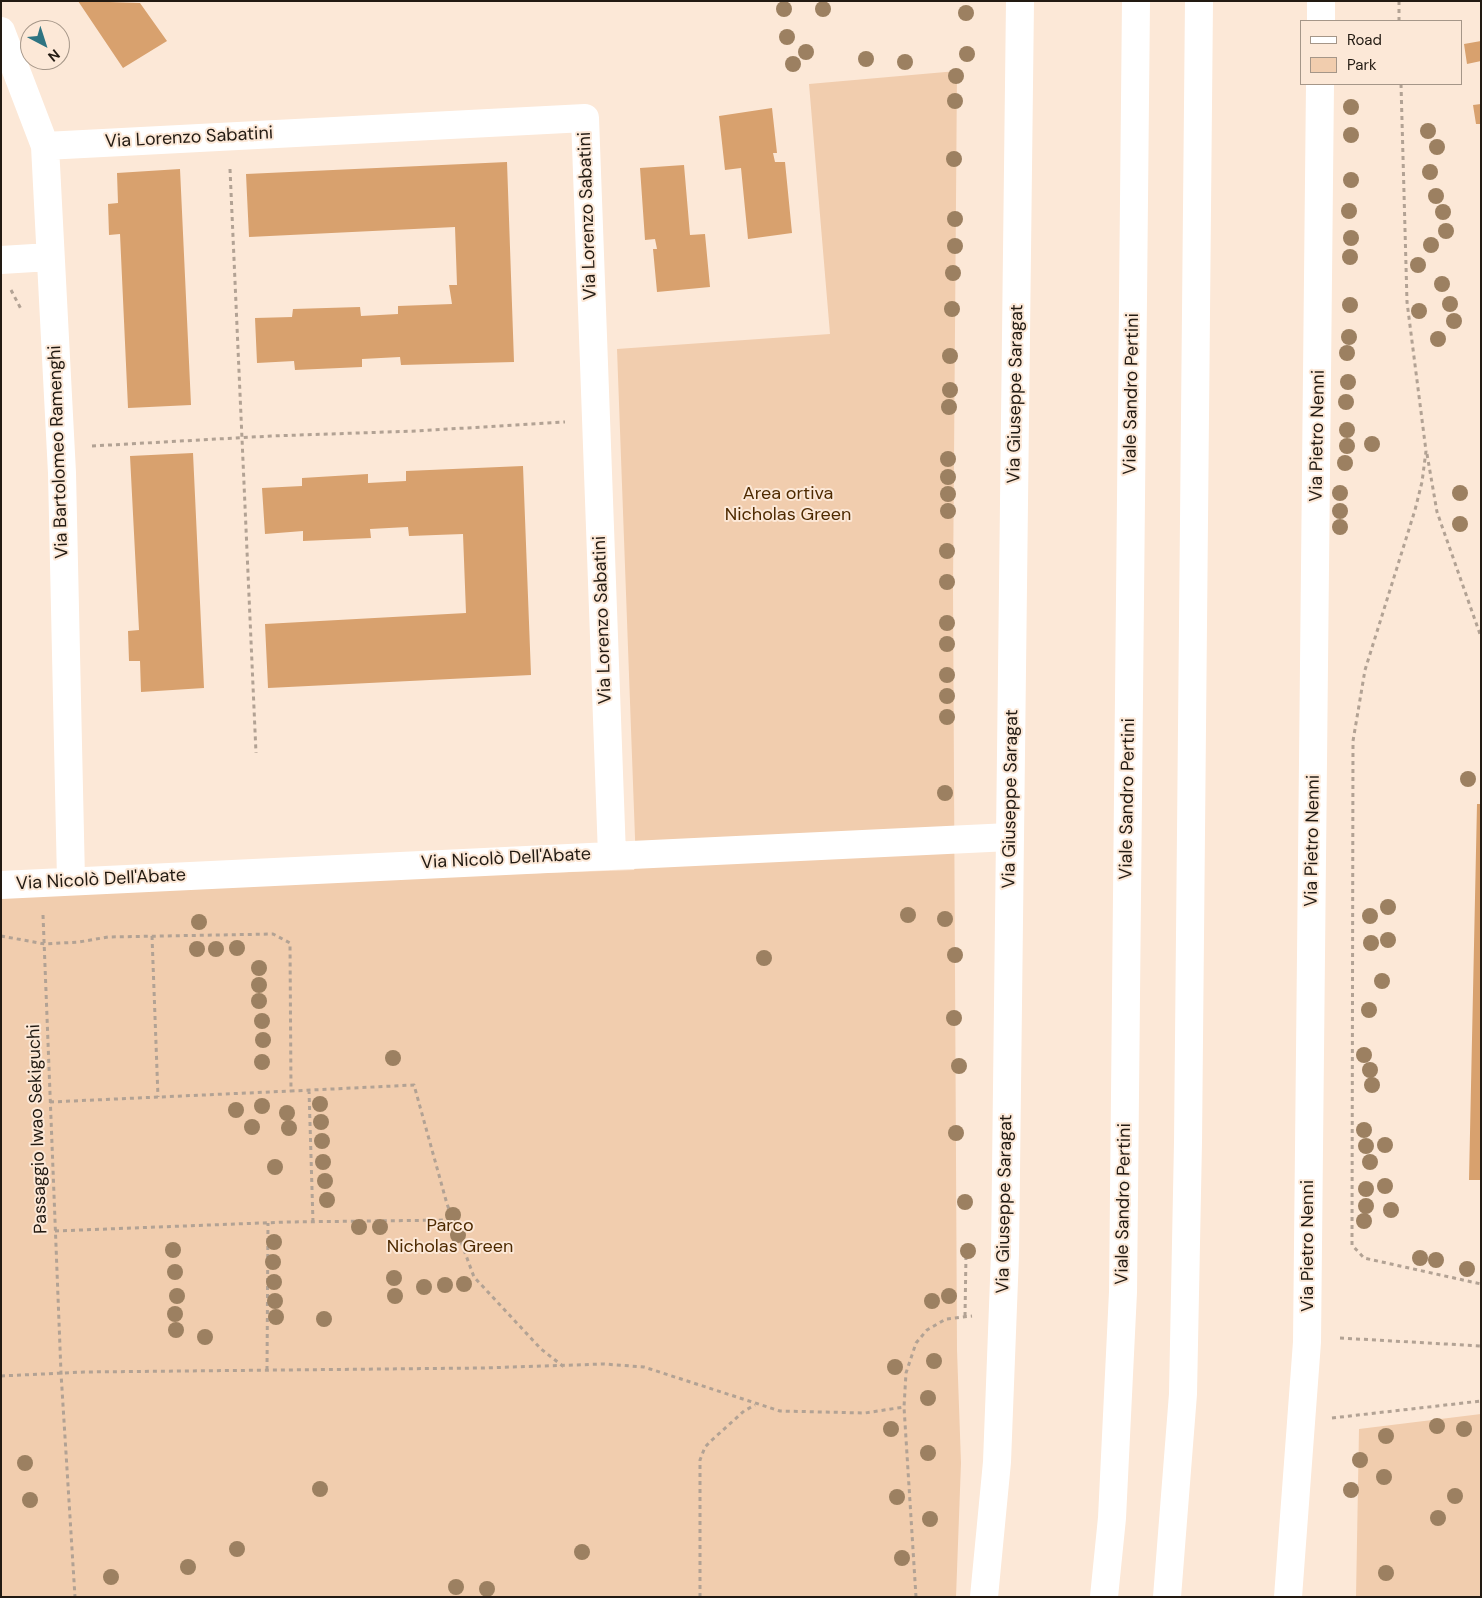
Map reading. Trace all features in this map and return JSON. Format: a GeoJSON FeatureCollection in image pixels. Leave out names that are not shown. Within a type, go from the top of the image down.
{"type":"FeatureCollection","features":[{"type":"Feature","properties":{"kind":"main road","name":"Via Giuseppe Saragat"},"geometry":{"type":"LineString","coordinates":[[984,1597],[997,1462],[1005,1254],[1020,1]]}},
{"type":"Feature","properties":{"kind":"main road","name":"Viale Sandro Pertini"},"geometry":{"type":"LineString","coordinates":[[1104,1597],[1112,1518],[1123,1292],[1136,1]]}},
{"type":"Feature","properties":{"kind":"main road"},"geometry":{"type":"LineString","coordinates":[[1167,1597],[1183,1394],[1188,1152],[1199,1]]}},
{"type":"Feature","properties":{"kind":"main road"},"geometry":{"type":"LineString","coordinates":[[1321,1],[1321,20]]}},
{"type":"Feature","properties":{"kind":"main road","name":"Via Bartolomeo Ramenghi"},"geometry":{"type":"LineString","coordinates":[[1,31],[45,146],[60,448],[71,880]]}},
{"type":"Feature","properties":{"kind":"main road","name":"Via Pietro Nenni"},"geometry":{"type":"LineString","coordinates":[[1288,1597],[1307,1342],[1320,85]]}},
{"type":"Feature","properties":{"kind":"main road","name":"Via Lorenzo Sabatini"},"geometry":{"type":"LineString","coordinates":[[45,146],[585,118],[612,854]]}},
{"type":"Feature","properties":{"kind":"main road"},"geometry":{"type":"LineString","coordinates":[[1,260],[50,257]]}},
{"type":"Feature","properties":{"kind":"main road","name":"Via Nicolò Dell'Abate"},"geometry":{"type":"LineString","coordinates":[[1,885],[612,854],[1010,837]]}},
{"type":"Feature","properties":{"kind":"path"},"geometry":{"type":"LineString","coordinates":[[1399,1],[1399,20]]}},
{"type":"Feature","properties":{"kind":"path"},"geometry":{"type":"LineString","coordinates":[[1401,85],[1408,302],[1426,451],[1438,512],[1481,637]]}},
{"type":"Feature","properties":{"kind":"path"},"geometry":{"type":"LineString","coordinates":[[228,136],[256,753]]}},
{"type":"Feature","properties":{"kind":"path"},"geometry":{"type":"LineString","coordinates":[[60,448],[242,438],[416,432],[596,420]]}},
{"type":"Feature","properties":{"kind":"path"},"geometry":{"type":"LineString","coordinates":[[1426,451],[1422,482],[1415,510],[1365,670],[1353,741],[1352,1244],[1364,1258],[1481,1284]]}},
{"type":"Feature","properties":{"kind":"path","name":"Passaggio Iwao Sekiguchi"},"geometry":{"type":"LineString","coordinates":[[42,883],[61,1373],[75,1597]]}},
{"type":"Feature","properties":{"kind":"path"},"geometry":{"type":"LineString","coordinates":[[1,936],[44,944],[79,942],[108,937],[273,934],[290,943],[291,1091]]}},
{"type":"Feature","properties":{"kind":"path"},"geometry":{"type":"LineString","coordinates":[[152,936],[158,1097]]}},
{"type":"Feature","properties":{"kind":"path"},"geometry":{"type":"LineString","coordinates":[[50,1102],[414,1085],[453,1220],[474,1277],[541,1348],[564,1367]]}},
{"type":"Feature","properties":{"kind":"path"},"geometry":{"type":"LineString","coordinates":[[309,1090],[313,1222]]}},
{"type":"Feature","properties":{"kind":"path"},"geometry":{"type":"LineString","coordinates":[[56,1231],[268,1223],[453,1220]]}},
{"type":"Feature","properties":{"kind":"path"},"geometry":{"type":"LineString","coordinates":[[267,1370],[268,1223]]}},
{"type":"Feature","properties":{"kind":"path"},"geometry":{"type":"LineString","coordinates":[[916,1597],[904,1407],[906,1373],[916,1344],[927,1330],[946,1319],[965,1316],[966,1255]]}},
{"type":"Feature","properties":{"kind":"path"},"geometry":{"type":"LineString","coordinates":[[1339,1338],[1481,1346]]}},
{"type":"Feature","properties":{"kind":"path"},"geometry":{"type":"LineString","coordinates":[[1,1376],[61,1373],[564,1367],[604,1364],[644,1367],[780,1411],[865,1413],[904,1407]]}},
{"type":"Feature","properties":{"kind":"path"},"geometry":{"type":"LineString","coordinates":[[1332,1418],[1481,1401]]}},
{"type":"Feature","properties":{"kind":"path"},"geometry":{"type":"LineString","coordinates":[[700,1597],[700,1460],[705,1447],[712,1440],[744,1411],[756,1404]]}},
{"type":"Feature","properties":{"kind":"green space","name":"Parco Nicholas Green"},"geometry":{"type":"Polygon","coordinates":[[[957,71],[953,588],[957,1350],[961,1463],[956,1597],[1,1597],[1,891],[634,870],[636,865],[617,349],[830,334],[809,84],[957,71]]]}},
{"type":"Feature","properties":{"kind":"green space"},"geometry":{"type":"Polygon","coordinates":[[[1481,1414],[1481,1597],[1356,1597],[1359,1429],[1481,1414]]]}},
{"type":"Feature","properties":{"kind":"building"},"geometry":{"type":"Polygon","coordinates":[[[78,1],[140,3],[167,41],[123,68],[78,1]]]}},
{"type":"Feature","properties":{"kind":"building"},"geometry":{"type":"Polygon","coordinates":[[[1481,41],[1481,61],[1467,64],[1464,44],[1481,41]]]}},
{"type":"Feature","properties":{"kind":"building"},"geometry":{"type":"Polygon","coordinates":[[[1481,104],[1481,124],[1476,124],[1473,105],[1481,104]]]}},
{"type":"Feature","properties":{"kind":"building"},"geometry":{"type":"Polygon","coordinates":[[[772,108],[777,153],[773,153],[775,162],[785,162],[792,233],[748,239],[741,168],[725,170],[719,116],[772,108]]]}},
{"type":"Feature","properties":{"kind":"building"},"geometry":{"type":"Polygon","coordinates":[[[507,162],[514,362],[401,365],[400,357],[362,359],[362,367],[295,370],[294,361],[257,363],[255,318],[292,317],[293,309],[360,307],[361,316],[398,314],[398,306],[452,304],[449,285],[457,285],[455,227],[249,237],[246,174],[507,162]]]}},
{"type":"Feature","properties":{"kind":"building"},"geometry":{"type":"Polygon","coordinates":[[[684,165],[690,235],[705,234],[710,287],[657,292],[653,249],[657,249],[655,239],[645,240],[640,168],[684,165]]]}},
{"type":"Feature","properties":{"kind":"building"},"geometry":{"type":"Polygon","coordinates":[[[180,169],[191,405],[128,408],[120,234],[109,235],[108,204],[118,203],[117,173],[180,169]]]}},
{"type":"Feature","properties":{"kind":"building"},"geometry":{"type":"Polygon","coordinates":[[[193,453],[204,688],[141,692],[140,661],[129,661],[128,631],[139,630],[130,456],[193,453]]]}},
{"type":"Feature","properties":{"kind":"building"},"geometry":{"type":"Polygon","coordinates":[[[523,466],[531,675],[268,688],[265,624],[466,613],[463,534],[409,536],[408,527],[370,529],[371,538],[303,541],[303,531],[265,534],[262,488],[302,486],[302,478],[368,474],[368,483],[406,481],[406,471],[523,466]]]}},
{"type":"Feature","properties":{"kind":"building"},"geometry":{"type":"Polygon","coordinates":[[[1477,804],[1481,804],[1481,1180],[1469,1180],[1477,804]]]}},
{"type":"Feature","properties":{"kind":"park label","name":"Area ortiva Nicholas Green"},"geometry":{"type":"Point","coordinates":[788,504]}}]}
